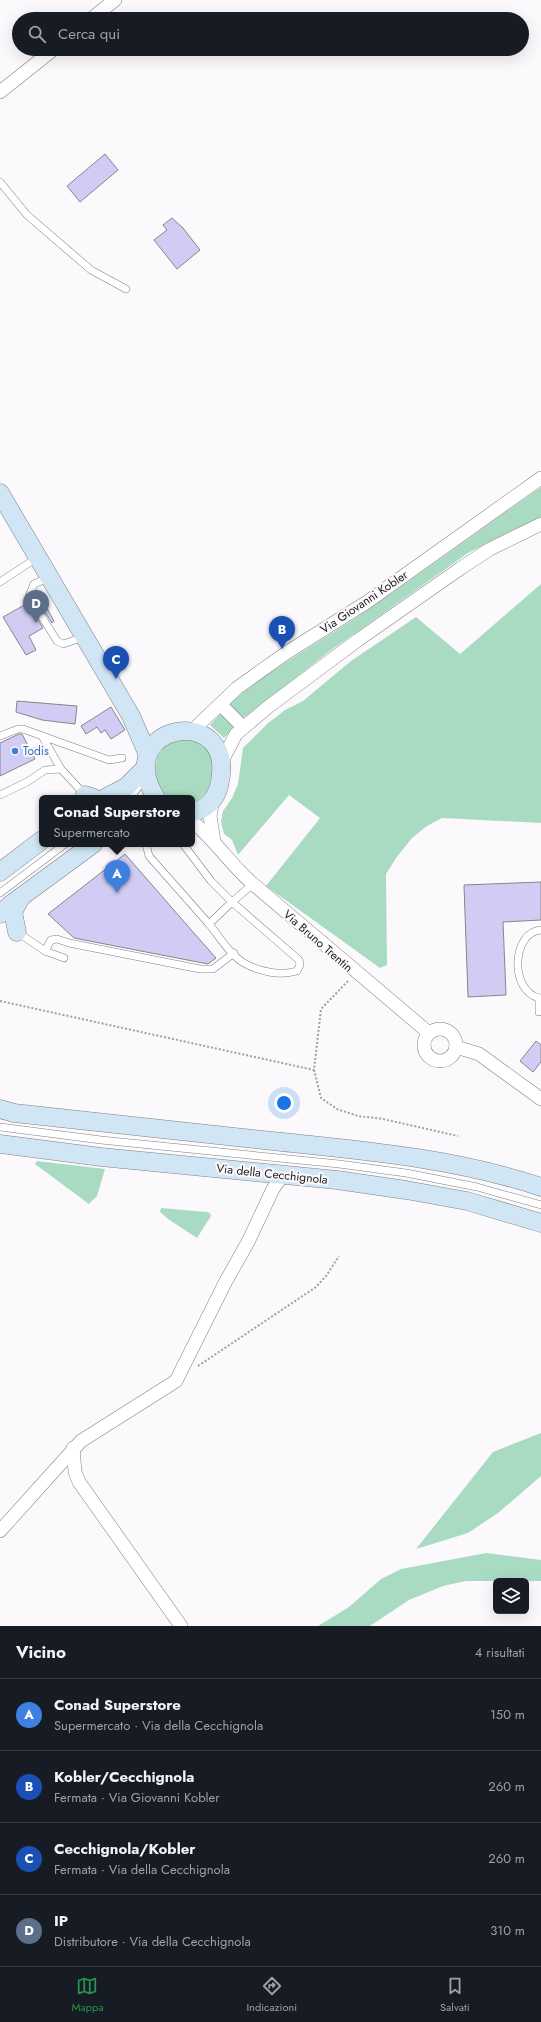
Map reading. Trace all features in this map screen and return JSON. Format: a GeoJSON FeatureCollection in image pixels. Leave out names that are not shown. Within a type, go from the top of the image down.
{"type":"FeatureCollection","features":[{"type":"Feature","properties":{"kind":"street"},"geometry":{"type":"LineString","coordinates":[[100,12],[115,0]]}},
{"type":"Feature","properties":{"kind":"street"},"geometry":{"type":"LineString","coordinates":[[0,92],[45,56]]}},
{"type":"Feature","properties":{"kind":"street","name":"Via Giovanni Kobler"},"geometry":{"type":"LineString","coordinates":[[192,731],[237,688],[286,653],[367,602],[541,478]]}},
{"type":"Feature","properties":{"kind":"street"},"geometry":{"type":"LineString","coordinates":[[0,493],[38,557],[48,578],[131,716],[155,795]]}},
{"type":"Feature","properties":{"kind":"street"},"geometry":{"type":"LineString","coordinates":[[221,763],[236,734],[268,707],[455,572],[490,549],[541,524]]}},
{"type":"Feature","properties":{"kind":"street"},"geometry":{"type":"LineString","coordinates":[[224,708],[239,722]]}},
{"type":"Feature","properties":{"kind":"street"},"geometry":{"type":"LineString","coordinates":[[131,716],[156,730],[169,732],[186,729],[192,731],[204,736],[218,751],[221,763],[220,783],[213,799],[204,808],[195,811]]}},
{"type":"Feature","properties":{"kind":"street"},"geometry":{"type":"LineString","coordinates":[[110,795],[130,784],[147,766],[157,742],[169,732]]}},
{"type":"Feature","properties":{"kind":"street","name":"Via Bruno Trentin"},"geometry":{"type":"LineString","coordinates":[[213,799],[210,816],[214,842]]}},
{"type":"Feature","properties":{"kind":"street","name":"Via Bruno Trentin"},"geometry":{"type":"LineString","coordinates":[[195,823],[214,842],[233,866],[252,884],[428,1033]]}},
{"type":"Feature","properties":{"kind":"street"},"geometry":{"type":"LineString","coordinates":[[0,872],[39,842]]}},
{"type":"Feature","properties":{"kind":"street"},"geometry":{"type":"LineString","coordinates":[[0,914],[54,872],[80,870],[82,859],[90,847]]}},
{"type":"Feature","properties":{"kind":"street"},"geometry":{"type":"LineString","coordinates":[[8,931],[13,912],[22,896]]}},
{"type":"Feature","properties":{"kind":"street"},"geometry":{"type":"LineString","coordinates":[[441,1028],[448,1030],[456,1041],[456,1047],[449,1058],[442,1061],[430,1057],[424,1045],[428,1033],[441,1028]]}},
{"type":"Feature","properties":{"kind":"street"},"geometry":{"type":"LineString","coordinates":[[456,1047],[479,1054],[541,1099]]}},
{"type":"Feature","properties":{"kind":"street"},"geometry":{"type":"LineString","coordinates":[[0,1109],[14,1113],[341,1148],[407,1157],[480,1171],[541,1187]]}},
{"type":"Feature","properties":{"kind":"street","name":"Via della Cecchignola"},"geometry":{"type":"LineString","coordinates":[[0,1144],[251,1172],[338,1180],[467,1202],[541,1223]]}},
{"type":"Feature","properties":{"kind":"street"},"geometry":{"type":"LineString","coordinates":[[251,1172],[258,1174],[262,1178],[265,1187],[261,1213]]}},
{"type":"Feature","properties":{"kind":"street"},"geometry":{"type":"LineString","coordinates":[[0,1531],[73,1448],[91,1434],[176,1381],[222,1288],[248,1242],[261,1213],[279,1180],[285,1177],[294,1176]]}},
{"type":"Feature","properties":{"kind":"street"},"geometry":{"type":"LineString","coordinates":[[73,1448],[75,1472],[79,1482],[181,1626]]}},
{"type":"Feature","properties":{"kind":"lane"},"geometry":{"type":"LineString","coordinates":[[0,182],[27,215],[91,270],[126,289]]}},
{"type":"Feature","properties":{"kind":"lane"},"geometry":{"type":"LineString","coordinates":[[0,582],[38,557]]}},
{"type":"Feature","properties":{"kind":"lane"},"geometry":{"type":"LineString","coordinates":[[48,578],[34,584],[29,596],[57,641],[62,644],[84,637]]}},
{"type":"Feature","properties":{"kind":"lane"},"geometry":{"type":"LineString","coordinates":[[0,736],[18,728],[109,760],[122,758]]}},
{"type":"Feature","properties":{"kind":"lane"},"geometry":{"type":"LineString","coordinates":[[42,736],[61,769],[86,795]]}},
{"type":"Feature","properties":{"kind":"lane"},"geometry":{"type":"LineString","coordinates":[[132,795],[147,766]]}},
{"type":"Feature","properties":{"kind":"lane"},"geometry":{"type":"LineString","coordinates":[[0,795],[27,782],[45,770],[61,769]]}},
{"type":"Feature","properties":{"kind":"lane"},"geometry":{"type":"LineString","coordinates":[[0,893],[61,847]]}},
{"type":"Feature","properties":{"kind":"lane"},"geometry":{"type":"LineString","coordinates":[[147,847],[149,856],[243,963],[268,972],[285,974],[297,971],[300,965],[299,960],[232,902],[211,881],[185,847]]}},
{"type":"Feature","properties":{"kind":"lane"},"geometry":{"type":"LineString","coordinates":[[209,924],[252,884]]}},
{"type":"Feature","properties":{"kind":"lane"},"geometry":{"type":"LineString","coordinates":[[539,1012],[540,998],[529,994],[524,989],[520,978],[519,962],[520,951],[525,939],[531,933],[541,930]]}},
{"type":"Feature","properties":{"kind":"lane"},"geometry":{"type":"LineString","coordinates":[[8,931],[45,951],[64,958]]}},
{"type":"Feature","properties":{"kind":"lane"},"geometry":{"type":"LineString","coordinates":[[45,951],[51,940],[57,939],[69,943],[200,969],[213,969],[234,953]]}},
{"type":"Feature","properties":{"kind":"lane","name":"Via della Cecchignola"},"geometry":{"type":"LineString","coordinates":[[0,1127],[18,1131],[339,1164],[399,1172],[477,1187],[541,1205]]}},
{"type":"Feature","properties":{"kind":"path"},"geometry":{"type":"LineString","coordinates":[[355,972],[321,1009],[314,1070],[321,1098],[337,1109],[358,1116],[383,1119],[458,1136]]}},
{"type":"Feature","properties":{"kind":"path"},"geometry":{"type":"LineString","coordinates":[[0,1001],[314,1070]]}},
{"type":"Feature","properties":{"kind":"path"},"geometry":{"type":"LineString","coordinates":[[195,1368],[316,1287],[326,1276],[339,1256]]}},
{"type":"Feature","properties":{"kind":"green space"},"geometry":{"type":"Polygon","coordinates":[[[541,487],[541,517],[468,553],[330,651],[241,720],[227,706],[258,681],[357,617],[541,487]]]}},
{"type":"Feature","properties":{"kind":"green space"},"geometry":{"type":"Polygon","coordinates":[[[541,584],[541,823],[442,818],[427,826],[412,838],[396,858],[386,874],[387,965],[380,968],[266,886],[320,818],[289,795],[238,855],[232,840],[224,834],[221,822],[223,811],[232,798],[238,784],[243,748],[267,724],[285,710],[303,701],[351,661],[416,617],[460,654],[541,584]]]}},
{"type":"Feature","properties":{"kind":"green space"},"geometry":{"type":"Polygon","coordinates":[[[223,711],[237,724],[224,738],[210,725],[223,711]]]}},
{"type":"Feature","properties":{"kind":"green space"},"geometry":{"type":"Polygon","coordinates":[[[190,738],[205,746],[213,761],[215,767],[214,780],[205,794],[195,802],[195,795],[164,795],[158,783],[155,768],[157,760],[165,747],[174,741],[190,738]]]}},
{"type":"Feature","properties":{"kind":"green space"},"geometry":{"type":"Polygon","coordinates":[[[37,1161],[105,1169],[97,1196],[89,1204],[35,1164],[37,1161]]]}},
{"type":"Feature","properties":{"kind":"green space"},"geometry":{"type":"Polygon","coordinates":[[[161,1208],[207,1212],[210,1213],[211,1216],[197,1238],[168,1219],[160,1212],[161,1208]]]}},
{"type":"Feature","properties":{"kind":"green space"},"geometry":{"type":"Polygon","coordinates":[[[541,1433],[541,1476],[498,1513],[468,1533],[416,1549],[493,1452],[541,1433]]]}},
{"type":"Feature","properties":{"kind":"green space"},"geometry":{"type":"Polygon","coordinates":[[[486,1553],[541,1560],[541,1581],[529,1581],[529,1578],[493,1578],[493,1581],[466,1581],[443,1586],[409,1600],[370,1626],[318,1626],[349,1607],[381,1579],[401,1569],[486,1553]]]}},
{"type":"Feature","properties":{"kind":"building"},"geometry":{"type":"Polygon","coordinates":[[[105,154],[118,170],[80,202],[67,186],[105,154]]]}},
{"type":"Feature","properties":{"kind":"building"},"geometry":{"type":"Polygon","coordinates":[[[172,218],[183,228],[200,250],[177,269],[154,240],[167,230],[163,225],[172,218]]]}},
{"type":"Feature","properties":{"kind":"building"},"geometry":{"type":"Polygon","coordinates":[[[40,596],[54,621],[52,623],[36,598],[40,596]]]}},
{"type":"Feature","properties":{"kind":"building"},"geometry":{"type":"Polygon","coordinates":[[[28,603],[43,628],[29,636],[36,650],[26,655],[3,617],[28,603]]]}},
{"type":"Feature","properties":{"kind":"building"},"geometry":{"type":"Polygon","coordinates":[[[17,701],[77,706],[75,724],[42,720],[16,712],[17,701]]]}},
{"type":"Feature","properties":{"kind":"building"},"geometry":{"type":"Polygon","coordinates":[[[111,707],[125,730],[111,739],[105,730],[101,733],[97,727],[86,734],[81,726],[111,707]]]}},
{"type":"Feature","properties":{"kind":"building","name":"Todis"},"geometry":{"type":"Polygon","coordinates":[[[22,734],[35,759],[0,776],[0,743],[22,734]]]}},
{"type":"Feature","properties":{"kind":"building"},"geometry":{"type":"Polygon","coordinates":[[[125,854],[216,958],[208,964],[74,938],[48,914],[125,854]]]}},
{"type":"Feature","properties":{"kind":"building"},"geometry":{"type":"Polygon","coordinates":[[[541,882],[541,920],[503,922],[506,995],[468,997],[464,885],[541,882]]]}},
{"type":"Feature","properties":{"kind":"building"},"geometry":{"type":"Polygon","coordinates":[[[536,1041],[541,1045],[541,1062],[533,1072],[520,1061],[536,1041]]]}},
{"type":"Feature","properties":{"kind":"place","name":"IP"},"geometry":{"type":"Point","coordinates":[36,623]}},
{"type":"Feature","properties":{"kind":"place","name":"Kobler/Cecchignola"},"geometry":{"type":"Point","coordinates":[282,649]}},
{"type":"Feature","properties":{"kind":"place","name":"Cecchignola/Kobler"},"geometry":{"type":"Point","coordinates":[116,679]}},
{"type":"Feature","properties":{"kind":"place","name":"Todis"},"geometry":{"type":"Point","coordinates":[15,751]}},
{"type":"Feature","properties":{"kind":"place","name":"Conad Superstore"},"geometry":{"type":"Point","coordinates":[117,893]}}]}
